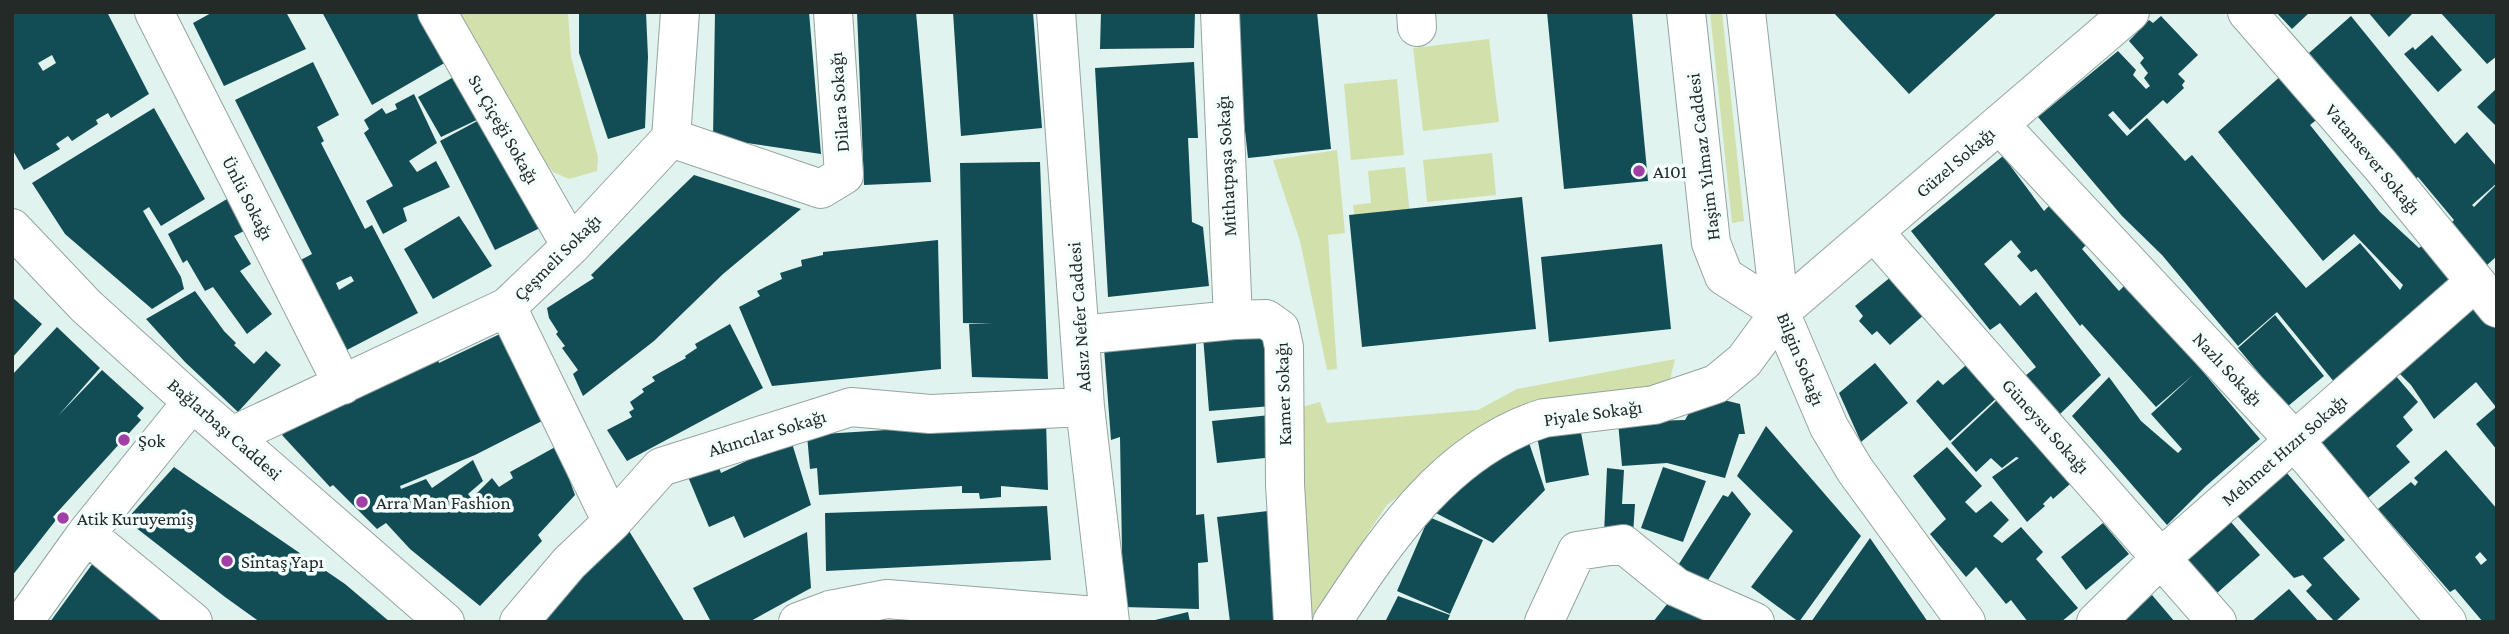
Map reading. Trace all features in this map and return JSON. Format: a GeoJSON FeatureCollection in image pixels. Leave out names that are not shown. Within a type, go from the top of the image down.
{"type":"FeatureCollection","features":[{"type":"Feature","properties":{"kind":"street","name":"Ünlü Sokağı"},"geometry":{"type":"LineString","coordinates":[[154,12],[343,385]]}},
{"type":"Feature","properties":{"kind":"street","name":"Su Çiçeği Sokağı"},"geometry":{"type":"LineString","coordinates":[[437,12],[571,246]]}},
{"type":"Feature","properties":{"kind":"street"},"geometry":{"type":"LineString","coordinates":[[671,138],[680,12]]}},
{"type":"Feature","properties":{"kind":"street","name":"Dilara Sokağı"},"geometry":{"type":"LineString","coordinates":[[671,138],[821,189],[844,175],[833,12]]}},
{"type":"Feature","properties":{"kind":"street","name":"Adsız Nefer Caddesi"},"geometry":{"type":"LineString","coordinates":[[1056,12],[1085,407],[1110,619]]}},
{"type":"Feature","properties":{"kind":"street","name":"Mithatpaşa Sokağı"},"geometry":{"type":"LineString","coordinates":[[1220,12],[1233,320]]}},
{"type":"Feature","properties":{"kind":"street","name":"Haşim Yılmaz Caddesi"},"geometry":{"type":"LineString","coordinates":[[1686,12],[1712,243],[1724,276],[1780,312]]}},
{"type":"Feature","properties":{"kind":"street","name":"Bilgin Sokağı"},"geometry":{"type":"LineString","coordinates":[[1746,12],[1780,312],[1829,427],[1855,471],[1966,622]]}},
{"type":"Feature","properties":{"kind":"street","name":"Güzel Sokağı"},"geometry":{"type":"LineString","coordinates":[[1780,312],[2130,12]]}},
{"type":"Feature","properties":{"kind":"street","name":"Vatansever Sokağı"},"geometry":{"type":"LineString","coordinates":[[2248,12],[2381,166],[2486,295]]}},
{"type":"Feature","properties":{"kind":"street","name":"Nazlı Sokağı"},"geometry":{"type":"LineString","coordinates":[[1999,124],[2294,440],[2447,622]]}},
{"type":"Feature","properties":{"kind":"street","name":"Çeşmeli Sokağı"},"geometry":{"type":"LineString","coordinates":[[232,436],[507,307],[571,246],[671,138]]}},
{"type":"Feature","properties":{"kind":"street","name":"Bağlarbaşı Caddesi"},"geometry":{"type":"LineString","coordinates":[[12,228],[86,306],[445,622]]}},
{"type":"Feature","properties":{"kind":"street","name":"Güneysu Sokağı"},"geometry":{"type":"LineString","coordinates":[[1874,232],[2217,622]]}},
{"type":"Feature","properties":{"kind":"street","name":"Mehmet Hızır Sokağı"},"geometry":{"type":"LineString","coordinates":[[2096,622],[2162,558],[2294,440],[2486,295]]}},
{"type":"Feature","properties":{"kind":"street"},"geometry":{"type":"LineString","coordinates":[[507,307],[612,522]]}},
{"type":"Feature","properties":{"kind":"street","name":"Piyale Sokağı"},"geometry":{"type":"LineString","coordinates":[[1332,622],[1410,510],[1477,451],[1526,424],[1544,418],[1654,405],[1716,384],[1744,361],[1780,312]]}},
{"type":"Feature","properties":{"kind":"street","name":"Kamer Sokağı"},"geometry":{"type":"LineString","coordinates":[[1080,335],[1233,320],[1266,320],[1280,329],[1284,346],[1285,484],[1293,622]]}},
{"type":"Feature","properties":{"kind":"street"},"geometry":{"type":"LineString","coordinates":[[23,622],[86,534],[192,402]]}},
{"type":"Feature","properties":{"kind":"street","name":"Akıncılar Sokağı"},"geometry":{"type":"LineString","coordinates":[[519,622],[569,563],[612,522],[661,467],[851,407],[930,414],[1085,407]]}},
{"type":"Feature","properties":{"kind":"street"},"geometry":{"type":"LineString","coordinates":[[86,534],[193,622]]}},
{"type":"Feature","properties":{"kind":"street"},"geometry":{"type":"LineString","coordinates":[[1544,622],[1577,551],[1623,544],[1676,587],[1755,622]]}},
{"type":"Feature","properties":{"kind":"street"},"geometry":{"type":"LineString","coordinates":[[799,622],[830,610],[887,599],[1110,619]]}},
{"type":"Feature","properties":{"kind":"green space"},"geometry":{"type":"Polygon","coordinates":[[[448,12],[568,12],[571,57],[598,157],[597,171],[569,179],[553,172],[519,125],[448,12]]]}},
{"type":"Feature","properties":{"kind":"green space"},"geometry":{"type":"Polygon","coordinates":[[[1710,12],[1722,12],[1744,221],[1732,223],[1710,12]]]}},
{"type":"Feature","properties":{"kind":"green space"},"geometry":{"type":"Polygon","coordinates":[[[1489,39],[1499,122],[1423,131],[1413,48],[1489,39]]]}},
{"type":"Feature","properties":{"kind":"green space"},"geometry":{"type":"Polygon","coordinates":[[[1397,79],[1404,155],[1351,160],[1344,84],[1397,79]]]}},
{"type":"Feature","properties":{"kind":"green space"},"geometry":{"type":"Polygon","coordinates":[[[1337,150],[1345,233],[1328,235],[1337,369],[1327,370],[1300,241],[1273,160],[1337,150]]]}},
{"type":"Feature","properties":{"kind":"green space"},"geometry":{"type":"Polygon","coordinates":[[[1492,153],[1496,195],[1427,202],[1423,160],[1492,153]]]}},
{"type":"Feature","properties":{"kind":"green space"},"geometry":{"type":"Polygon","coordinates":[[[1405,167],[1410,215],[1355,220],[1353,205],[1371,203],[1368,171],[1405,167]]]}},
{"type":"Feature","properties":{"kind":"green space"},"geometry":{"type":"Polygon","coordinates":[[[1675,359],[1668,388],[1444,459],[1387,505],[1368,533],[1334,604],[1319,614],[1310,615],[1298,408],[1320,402],[1327,423],[1478,410],[1517,389],[1675,359]]]}},
{"type":"Feature","properties":{"kind":"building"},"geometry":{"type":"Polygon","coordinates":[[[12,12],[107,12],[149,94],[111,118],[108,113],[96,120],[98,124],[72,141],[68,136],[56,144],[60,149],[24,170],[12,149],[12,12]],[[52,55],[38,63],[43,71],[56,63],[52,55]]]}},
{"type":"Feature","properties":{"kind":"building"},"geometry":{"type":"Polygon","coordinates":[[[213,12],[286,12],[306,49],[224,86],[193,23],[213,12]]]}},
{"type":"Feature","properties":{"kind":"building"},"geometry":{"type":"Polygon","coordinates":[[[322,12],[422,12],[448,61],[372,105],[322,12]]]}},
{"type":"Feature","properties":{"kind":"building"},"geometry":{"type":"Polygon","coordinates":[[[579,12],[646,12],[648,57],[645,128],[608,139],[579,53],[579,12]]]}},
{"type":"Feature","properties":{"kind":"building"},"geometry":{"type":"Polygon","coordinates":[[[715,12],[809,12],[821,154],[713,138],[715,12]]]}},
{"type":"Feature","properties":{"kind":"building"},"geometry":{"type":"Polygon","coordinates":[[[857,12],[916,12],[931,182],[864,185],[857,12]]]}},
{"type":"Feature","properties":{"kind":"building"},"geometry":{"type":"Polygon","coordinates":[[[953,12],[1033,12],[1042,128],[961,136],[953,12]]]}},
{"type":"Feature","properties":{"kind":"building"},"geometry":{"type":"Polygon","coordinates":[[[1101,12],[1195,12],[1194,48],[1100,49],[1101,12]]]}},
{"type":"Feature","properties":{"kind":"building"},"geometry":{"type":"Polygon","coordinates":[[[1232,12],[1317,12],[1331,149],[1248,158],[1232,12]]]}},
{"type":"Feature","properties":{"kind":"building"},"geometry":{"type":"Polygon","coordinates":[[[1547,12],[1632,12],[1648,181],[1564,189],[1547,12]]]}},
{"type":"Feature","properties":{"kind":"building"},"geometry":{"type":"Polygon","coordinates":[[[1833,12],[1998,12],[1909,94],[1833,12]]]}},
{"type":"Feature","properties":{"kind":"building"},"geometry":{"type":"Polygon","coordinates":[[[2276,12],[2310,12],[2292,29],[2276,12]]]}},
{"type":"Feature","properties":{"kind":"building"},"geometry":{"type":"Polygon","coordinates":[[[2368,12],[2414,12],[2389,37],[2368,12]]]}},
{"type":"Feature","properties":{"kind":"building"},"geometry":{"type":"Polygon","coordinates":[[[2440,12],[2497,12],[2497,56],[2487,64],[2440,12]]]}},
{"type":"Feature","properties":{"kind":"building"},"geometry":{"type":"Polygon","coordinates":[[[2161,16],[2198,55],[2178,74],[2185,81],[2182,85],[2184,88],[2167,104],[2163,100],[2130,130],[2113,111],[2108,115],[2127,136],[2147,118],[2185,161],[2192,155],[2306,288],[2360,243],[2400,290],[2403,285],[2354,234],[2323,261],[2218,132],[2283,74],[2320,117],[2310,125],[2380,212],[2419,248],[2430,239],[2461,275],[2335,383],[2277,312],[2238,346],[2162,255],[2122,216],[2038,117],[2118,51],[2136,70],[2133,75],[2146,89],[2150,86],[2144,78],[2148,73],[2140,63],[2144,58],[2129,41],[2149,20],[2153,23],[2161,16]]]}},
{"type":"Feature","properties":{"kind":"building"},"geometry":{"type":"Polygon","coordinates":[[[2351,16],[2455,144],[2467,132],[2497,167],[2497,183],[2472,205],[2474,207],[2497,184],[2497,256],[2487,265],[2450,224],[2454,220],[2418,177],[2414,180],[2309,53],[2351,16]]]}},
{"type":"Feature","properties":{"kind":"building"},"geometry":{"type":"Polygon","coordinates":[[[2432,35],[2462,70],[2438,92],[2404,54],[2413,47],[2415,50],[2432,35]]]}},
{"type":"Feature","properties":{"kind":"building"},"geometry":{"type":"Polygon","coordinates":[[[313,62],[339,115],[317,127],[324,141],[321,143],[365,229],[372,225],[418,313],[345,351],[295,263],[312,254],[235,100],[313,62]],[[351,276],[336,283],[339,290],[354,281],[351,276]]]}},
{"type":"Feature","properties":{"kind":"building"},"geometry":{"type":"Polygon","coordinates":[[[1194,62],[1198,138],[1188,138],[1192,222],[1203,227],[1209,286],[1108,297],[1095,68],[1194,62]]]}},
{"type":"Feature","properties":{"kind":"building"},"geometry":{"type":"Polygon","coordinates":[[[459,74],[483,117],[441,137],[418,97],[459,74]]]}},
{"type":"Feature","properties":{"kind":"building"},"geometry":{"type":"Polygon","coordinates":[[[2497,88],[2497,127],[2477,107],[2497,88]]]}},
{"type":"Feature","properties":{"kind":"building"},"geometry":{"type":"Polygon","coordinates":[[[414,94],[437,143],[409,161],[417,172],[436,161],[450,187],[403,208],[407,221],[383,234],[366,201],[393,186],[364,133],[369,129],[364,120],[382,108],[386,114],[397,109],[395,104],[414,94]]]}},
{"type":"Feature","properties":{"kind":"building"},"geometry":{"type":"Polygon","coordinates":[[[154,108],[205,199],[161,226],[149,207],[143,211],[181,277],[184,289],[152,309],[65,234],[32,183],[154,108]]]}},
{"type":"Feature","properties":{"kind":"building"},"geometry":{"type":"Polygon","coordinates":[[[481,119],[540,228],[495,250],[440,141],[481,119]]]}},
{"type":"Feature","properties":{"kind":"building"},"geometry":{"type":"Polygon","coordinates":[[[2003,156],[2044,211],[2052,203],[2087,244],[2082,249],[2119,291],[2130,280],[2165,327],[2260,439],[2206,486],[2167,525],[2072,416],[2109,377],[2141,421],[2178,453],[2182,449],[2151,414],[2193,375],[2156,407],[2082,324],[2080,326],[2036,269],[2031,272],[2017,256],[2021,252],[2011,240],[1984,264],[2020,306],[2036,292],[2101,375],[2060,414],[2025,376],[2036,367],[2000,323],[1990,330],[1911,231],[2003,156]]]}},
{"type":"Feature","properties":{"kind":"building"},"geometry":{"type":"Polygon","coordinates":[[[1040,162],[1048,379],[972,377],[969,324],[993,324],[963,323],[960,163],[1040,162]]]}},
{"type":"Feature","properties":{"kind":"building"},"geometry":{"type":"Polygon","coordinates":[[[694,175],[801,209],[723,274],[654,341],[583,396],[573,374],[578,370],[562,348],[565,346],[556,334],[558,332],[549,318],[547,308],[594,278],[591,275],[694,175]]]}},
{"type":"Feature","properties":{"kind":"building"},"geometry":{"type":"Polygon","coordinates":[[[1522,197],[1536,329],[1362,347],[1349,215],[1522,197]]]}},
{"type":"Feature","properties":{"kind":"building"},"geometry":{"type":"Polygon","coordinates":[[[227,199],[244,231],[234,236],[251,264],[240,271],[272,314],[247,334],[213,287],[205,291],[187,260],[183,263],[168,234],[227,199]]]}},
{"type":"Feature","properties":{"kind":"building"},"geometry":{"type":"Polygon","coordinates":[[[459,216],[492,266],[433,299],[404,249],[459,216]]]}},
{"type":"Feature","properties":{"kind":"building"},"geometry":{"type":"Polygon","coordinates":[[[938,240],[941,369],[772,386],[739,307],[760,296],[757,291],[782,279],[780,273],[802,266],[801,260],[823,255],[823,252],[938,240]]]}},
{"type":"Feature","properties":{"kind":"building"},"geometry":{"type":"Polygon","coordinates":[[[1662,244],[1671,329],[1549,342],[1541,257],[1662,244]]]}},
{"type":"Feature","properties":{"kind":"building"},"geometry":{"type":"Polygon","coordinates":[[[1892,276],[1926,313],[1890,345],[1877,331],[1872,335],[1859,321],[1863,316],[1855,306],[1892,276]]]}},
{"type":"Feature","properties":{"kind":"building"},"geometry":{"type":"Polygon","coordinates":[[[195,291],[236,343],[234,345],[254,364],[266,351],[281,365],[238,412],[185,362],[146,319],[195,291]]]}},
{"type":"Feature","properties":{"kind":"building"},"geometry":{"type":"Polygon","coordinates":[[[2473,295],[2497,325],[2497,450],[2476,424],[2496,407],[2476,382],[2434,419],[2411,385],[2392,366],[2473,295]]]}},
{"type":"Feature","properties":{"kind":"building"},"geometry":{"type":"Polygon","coordinates":[[[12,297],[42,324],[12,358],[12,297]]]}},
{"type":"Feature","properties":{"kind":"building"},"geometry":{"type":"Polygon","coordinates":[[[2275,315],[2324,376],[2287,407],[2238,348],[2275,315]]]}},
{"type":"Feature","properties":{"kind":"building"},"geometry":{"type":"Polygon","coordinates":[[[730,324],[763,388],[627,461],[607,430],[632,417],[629,412],[634,409],[630,402],[644,392],[642,389],[655,381],[652,377],[686,358],[685,356],[697,348],[695,344],[730,324]]]}},
{"type":"Feature","properties":{"kind":"building"},"geometry":{"type":"Polygon","coordinates":[[[57,327],[100,368],[58,416],[102,370],[144,408],[137,416],[141,420],[53,517],[56,520],[12,576],[12,375],[57,327]]]}},
{"type":"Feature","properties":{"kind":"building"},"geometry":{"type":"Polygon","coordinates":[[[1196,331],[1196,515],[1204,514],[1208,562],[1198,563],[1199,609],[1123,607],[1120,437],[1111,440],[1104,348],[1196,331]]]}},
{"type":"Feature","properties":{"kind":"building"},"geometry":{"type":"Polygon","coordinates":[[[1264,331],[1272,406],[1209,411],[1203,336],[1264,331]]]}},
{"type":"Feature","properties":{"kind":"building"},"geometry":{"type":"Polygon","coordinates":[[[502,333],[546,419],[475,455],[400,486],[401,489],[426,479],[432,488],[473,460],[483,481],[468,494],[483,512],[473,497],[492,478],[499,487],[513,478],[510,472],[557,446],[575,495],[538,535],[542,541],[480,606],[410,549],[386,523],[377,529],[333,485],[330,487],[282,435],[317,409],[436,354],[439,363],[502,333]]]}},
{"type":"Feature","properties":{"kind":"building"},"geometry":{"type":"Polygon","coordinates":[[[1972,360],[2001,394],[1950,441],[1916,401],[1938,380],[1943,385],[1972,360]]]}},
{"type":"Feature","properties":{"kind":"building"},"geometry":{"type":"Polygon","coordinates":[[[1875,363],[1908,403],[1861,442],[1839,393],[1875,363]]]}},
{"type":"Feature","properties":{"kind":"building"},"geometry":{"type":"Polygon","coordinates":[[[2390,369],[2418,402],[2403,417],[2413,430],[2396,446],[2410,462],[2368,498],[2316,435],[2390,369]]]}},
{"type":"Feature","properties":{"kind":"building"},"geometry":{"type":"Polygon","coordinates":[[[1700,394],[1740,404],[1745,434],[1739,434],[1725,478],[1667,463],[1622,466],[1618,422],[1685,420],[1700,394]]]}},
{"type":"Feature","properties":{"kind":"building"},"geometry":{"type":"Polygon","coordinates":[[[1998,399],[2070,484],[2053,499],[2051,496],[2043,504],[2045,506],[2027,522],[1992,477],[2019,458],[2016,457],[2002,468],[1991,458],[1976,472],[1951,443],[1998,399]]]}},
{"type":"Feature","properties":{"kind":"building"},"geometry":{"type":"Polygon","coordinates":[[[1270,415],[1274,457],[1217,463],[1212,421],[1270,415]]]}},
{"type":"Feature","properties":{"kind":"building"},"geometry":{"type":"Polygon","coordinates":[[[1046,420],[1048,490],[1001,486],[1001,497],[980,499],[979,493],[962,493],[962,486],[819,495],[817,468],[810,469],[807,435],[1046,420]]]}},
{"type":"Feature","properties":{"kind":"building"},"geometry":{"type":"Polygon","coordinates":[[[1579,422],[1589,475],[1546,483],[1536,431],[1579,422]]]}},
{"type":"Feature","properties":{"kind":"building"},"geometry":{"type":"Polygon","coordinates":[[[1766,426],[1861,536],[1799,622],[1751,587],[1793,531],[1737,476],[1766,426]]]}},
{"type":"Feature","properties":{"kind":"building"},"geometry":{"type":"Polygon","coordinates":[[[1525,431],[1545,490],[1493,543],[1434,512],[1525,431]]]}},
{"type":"Feature","properties":{"kind":"building"},"geometry":{"type":"Polygon","coordinates":[[[791,440],[811,505],[744,538],[734,516],[709,527],[686,472],[717,461],[721,473],[791,440]]]}},
{"type":"Feature","properties":{"kind":"building"},"geometry":{"type":"Polygon","coordinates":[[[1947,447],[1982,486],[1965,502],[1976,513],[1991,501],[2009,520],[1993,536],[2002,543],[2021,527],[2043,552],[2036,559],[2078,608],[2061,622],[2028,622],[2011,600],[2006,604],[1976,567],[1966,577],[1930,534],[1946,519],[1913,476],[1947,447]]]}},
{"type":"Feature","properties":{"kind":"building"},"geometry":{"type":"Polygon","coordinates":[[[2446,450],[2497,509],[2497,622],[2483,622],[2455,589],[2450,592],[2378,509],[2411,482],[2415,486],[2418,482],[2414,478],[2446,450]],[[2480,552],[2475,557],[2481,565],[2487,560],[2480,552]]]}},
{"type":"Feature","properties":{"kind":"building"},"geometry":{"type":"Polygon","coordinates":[[[2279,464],[2345,540],[2323,558],[2360,599],[2335,622],[2306,591],[2312,585],[2303,575],[2294,578],[2230,508],[2279,464]]]}},
{"type":"Feature","properties":{"kind":"building"},"geometry":{"type":"Polygon","coordinates":[[[174,467],[345,584],[390,622],[260,622],[225,597],[126,520],[174,467]]]}},
{"type":"Feature","properties":{"kind":"building"},"geometry":{"type":"Polygon","coordinates":[[[1663,467],[1706,481],[1683,542],[1641,528],[1663,467]]]}},
{"type":"Feature","properties":{"kind":"building"},"geometry":{"type":"Polygon","coordinates":[[[1607,468],[1624,470],[1622,504],[1635,504],[1633,535],[1604,534],[1607,468]]]}},
{"type":"Feature","properties":{"kind":"building"},"geometry":{"type":"Polygon","coordinates":[[[1732,491],[1751,514],[1706,583],[1677,567],[1723,495],[1728,497],[1732,491]]]}},
{"type":"Feature","properties":{"kind":"building"},"geometry":{"type":"Polygon","coordinates":[[[1047,506],[1051,560],[826,571],[825,513],[1047,506]]]}},
{"type":"Feature","properties":{"kind":"building"},"geometry":{"type":"Polygon","coordinates":[[[1268,511],[1281,622],[1230,622],[1217,517],[1268,511]]]}},
{"type":"Feature","properties":{"kind":"building"},"geometry":{"type":"Polygon","coordinates":[[[2223,513],[2260,555],[2216,594],[2176,554],[2223,513]]]}},
{"type":"Feature","properties":{"kind":"building"},"geometry":{"type":"Polygon","coordinates":[[[1429,517],[1483,540],[1450,614],[1397,591],[1429,517]]]}},
{"type":"Feature","properties":{"kind":"building"},"geometry":{"type":"Polygon","coordinates":[[[2103,523],[2129,554],[2086,590],[2061,557],[2103,523]]]}},
{"type":"Feature","properties":{"kind":"building"},"geometry":{"type":"Polygon","coordinates":[[[626,526],[685,622],[533,622],[626,526]]]}},
{"type":"Feature","properties":{"kind":"building"},"geometry":{"type":"Polygon","coordinates":[[[807,532],[811,588],[749,622],[711,622],[693,588],[807,532]]]}},
{"type":"Feature","properties":{"kind":"building"},"geometry":{"type":"Polygon","coordinates":[[[1870,538],[1928,622],[1811,622],[1870,538]]]}},
{"type":"Feature","properties":{"kind":"building"},"geometry":{"type":"Polygon","coordinates":[[[93,563],[170,622],[50,622],[93,563]]]}},
{"type":"Feature","properties":{"kind":"building"},"geometry":{"type":"Polygon","coordinates":[[[2289,589],[2319,622],[2251,622],[2289,589]]]}},
{"type":"Feature","properties":{"kind":"building"},"geometry":{"type":"Polygon","coordinates":[[[1675,594],[1714,622],[1653,622],[1675,594]]]}},
{"type":"Feature","properties":{"kind":"building"},"geometry":{"type":"Polygon","coordinates":[[[2152,595],[2175,622],[2123,622],[2152,595]]]}},
{"type":"Feature","properties":{"kind":"building"},"geometry":{"type":"Polygon","coordinates":[[[1398,596],[1450,615],[1447,622],[1385,622],[1398,596]]]}},
{"type":"Feature","properties":{"kind":"building"},"geometry":{"type":"Polygon","coordinates":[[[1188,612],[1190,622],[1151,622],[1151,621],[1188,612]]]}},
{"type":"Feature","properties":{"kind":"place","name":"A101"},"geometry":{"type":"Point","coordinates":[1639,171]}},
{"type":"Feature","properties":{"kind":"place","name":"Şok"},"geometry":{"type":"Point","coordinates":[124,440]}},
{"type":"Feature","properties":{"kind":"place","name":"Arra Man Fashion"},"geometry":{"type":"Point","coordinates":[362,502]}},
{"type":"Feature","properties":{"kind":"place","name":"Atik Kuruyemiş"},"geometry":{"type":"Point","coordinates":[63,518]}},
{"type":"Feature","properties":{"kind":"place","name":"Sintaş Yapı"},"geometry":{"type":"Point","coordinates":[227,561]}}]}
